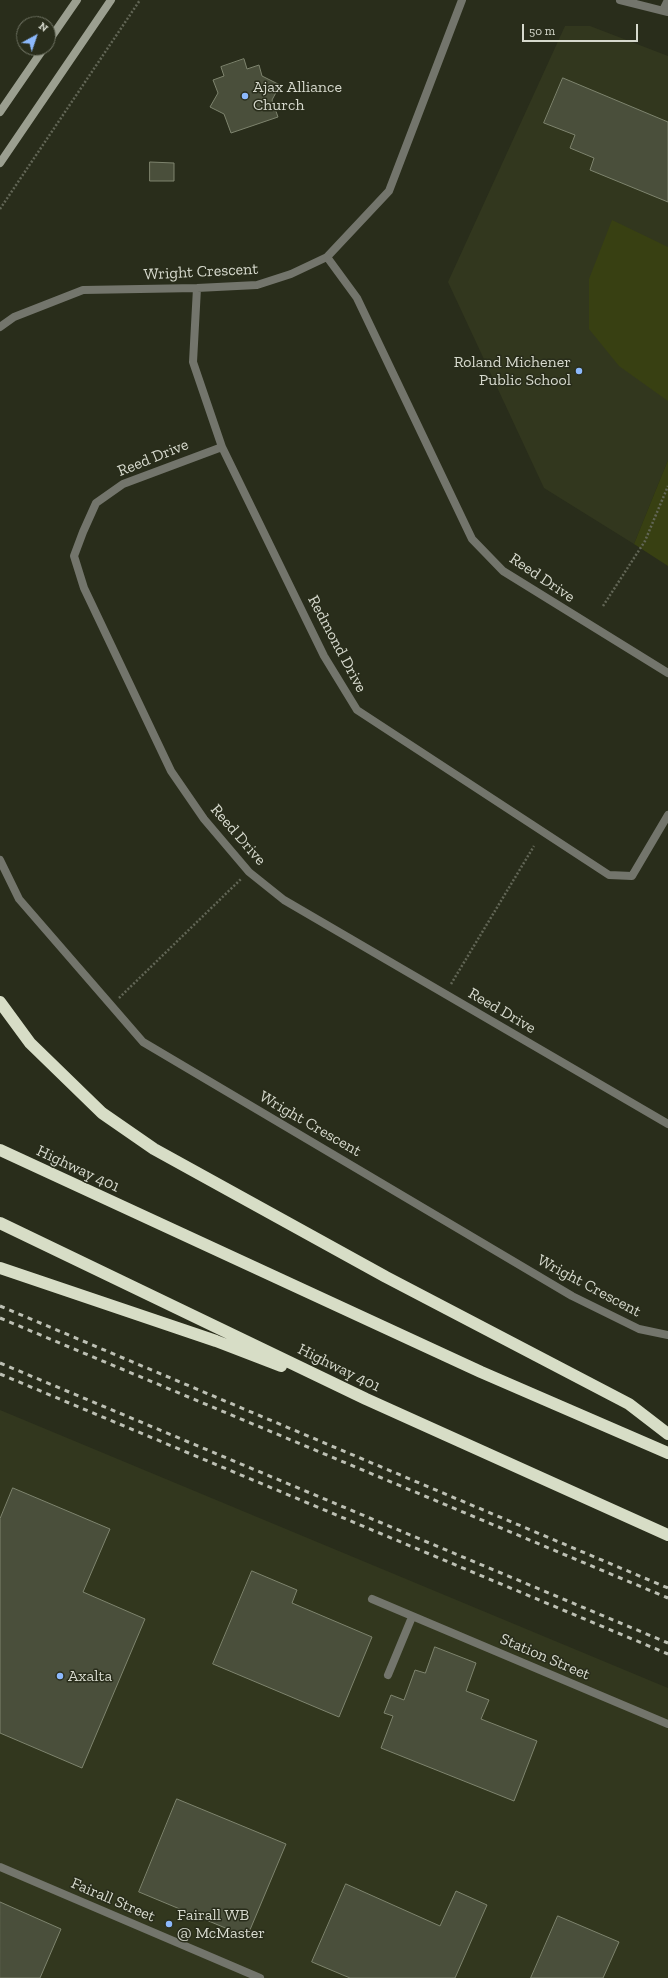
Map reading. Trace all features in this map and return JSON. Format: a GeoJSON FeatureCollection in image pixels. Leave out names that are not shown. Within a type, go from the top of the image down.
{"type":"FeatureCollection","features":[{"type":"Feature","properties":{"kind":"highway"},"geometry":{"type":"LineString","coordinates":[[0,1002],[30,1043],[102,1113],[154,1149],[386,1277],[629,1404],[668,1434]]}},
{"type":"Feature","properties":{"kind":"highway","name":"Highway 401"},"geometry":{"type":"LineString","coordinates":[[0,1150],[481,1372],[668,1453]]}},
{"type":"Feature","properties":{"kind":"highway","name":"Highway 401"},"geometry":{"type":"LineString","coordinates":[[0,1223],[366,1399],[668,1535]]}},
{"type":"Feature","properties":{"kind":"highway"},"geometry":{"type":"LineString","coordinates":[[0,1268],[216,1341],[366,1399]]}},
{"type":"Feature","properties":{"kind":"main road"},"geometry":{"type":"LineString","coordinates":[[56,30],[77,0]]}},
{"type":"Feature","properties":{"kind":"main road"},"geometry":{"type":"LineString","coordinates":[[0,164],[111,0]]}},
{"type":"Feature","properties":{"kind":"main road"},"geometry":{"type":"LineString","coordinates":[[0,112],[38,56]]}},
{"type":"Feature","properties":{"kind":"street","name":"Wright Crescent"},"geometry":{"type":"LineString","coordinates":[[0,328],[14,318],[83,290],[197,288],[257,285],[291,274],[327,257],[389,190],[462,0]]}},
{"type":"Feature","properties":{"kind":"street"},"geometry":{"type":"LineString","coordinates":[[620,0],[666,11],[668,0]]}},
{"type":"Feature","properties":{"kind":"street","name":"Reed Drive"},"geometry":{"type":"LineString","coordinates":[[327,257],[358,298],[472,539],[503,571],[668,673]]}},
{"type":"Feature","properties":{"kind":"street","name":"Redmond Drive"},"geometry":{"type":"LineString","coordinates":[[197,288],[193,362],[222,446],[324,656],[357,710],[609,875],[632,876],[668,815]]}},
{"type":"Feature","properties":{"kind":"street","name":"Reed Drive"},"geometry":{"type":"LineString","coordinates":[[222,446],[123,484],[96,503],[74,556],[84,588],[171,771],[204,819],[249,872],[284,900],[668,1124]]}},
{"type":"Feature","properties":{"kind":"street","name":"Wright Crescent"},"geometry":{"type":"LineString","coordinates":[[0,860],[19,899],[143,1042],[572,1296],[639,1329],[668,1335]]}},
{"type":"Feature","properties":{"kind":"street","name":"Station Street"},"geometry":{"type":"LineString","coordinates":[[372,1599],[668,1724]]}},
{"type":"Feature","properties":{"kind":"street"},"geometry":{"type":"LineString","coordinates":[[388,1675],[412,1617]]}},
{"type":"Feature","properties":{"kind":"street","name":"Fairall Street"},"geometry":{"type":"LineString","coordinates":[[0,1867],[260,1978]]}},
{"type":"Feature","properties":{"kind":"path"},"geometry":{"type":"LineString","coordinates":[[0,209],[140,0]]}},
{"type":"Feature","properties":{"kind":"path"},"geometry":{"type":"LineString","coordinates":[[603,606],[645,541],[668,486]]}},
{"type":"Feature","properties":{"kind":"path"},"geometry":{"type":"LineString","coordinates":[[444,994],[534,846]]}},
{"type":"Feature","properties":{"kind":"path"},"geometry":{"type":"LineString","coordinates":[[112,1006],[130,985],[249,872]]}},
{"type":"Feature","properties":{"kind":"shaded area","name":"Roland Michener Public School"},"geometry":{"type":"Polygon","coordinates":[[[565,26],[590,26],[668,56],[668,460],[634,544],[544,488],[448,282],[565,26]]]}},
{"type":"Feature","properties":{"kind":"shaded area"},"geometry":{"type":"Polygon","coordinates":[[[0,1410],[668,1688],[668,1978],[0,1978],[0,1410]]]}},
{"type":"Feature","properties":{"kind":"green space"},"geometry":{"type":"Polygon","coordinates":[[[612,220],[668,247],[668,401],[619,366],[589,329],[589,279],[612,220]]]}},
{"type":"Feature","properties":{"kind":"green space"},"geometry":{"type":"Polygon","coordinates":[[[668,460],[668,566],[634,544],[668,460]]]}},
{"type":"Feature","properties":{"kind":"building","name":"Ajax Alliance Church"},"geometry":{"type":"Polygon","coordinates":[[[244,59],[247,69],[259,65],[262,76],[280,85],[272,100],[278,117],[231,133],[224,114],[210,107],[218,93],[213,80],[224,76],[221,67],[244,59]]]}},
{"type":"Feature","properties":{"kind":"building"},"geometry":{"type":"Polygon","coordinates":[[[563,78],[668,122],[668,202],[590,170],[594,158],[570,148],[575,135],[544,123],[563,78]]]}},
{"type":"Feature","properties":{"kind":"building"},"geometry":{"type":"Polygon","coordinates":[[[150,162],[174,163],[174,181],[150,181],[150,162]]]}},
{"type":"Feature","properties":{"kind":"building","name":"Axalta"},"geometry":{"type":"Polygon","coordinates":[[[13,1488],[110,1529],[83,1592],[145,1619],[82,1768],[0,1733],[0,1519],[13,1488]]]}},
{"type":"Feature","properties":{"kind":"building"},"geometry":{"type":"Polygon","coordinates":[[[252,1571],[297,1590],[292,1603],[372,1637],[339,1717],[213,1664],[252,1571]]]}},
{"type":"Feature","properties":{"kind":"building"},"geometry":{"type":"Polygon","coordinates":[[[435,1647],[476,1663],[466,1691],[489,1700],[481,1719],[537,1741],[514,1801],[381,1748],[393,1716],[384,1713],[391,1695],[404,1700],[415,1670],[425,1673],[435,1647]]]}},
{"type":"Feature","properties":{"kind":"building"},"geometry":{"type":"Polygon","coordinates":[[[177,1799],[286,1844],[247,1937],[139,1892],[177,1799]]]}},
{"type":"Feature","properties":{"kind":"building"},"geometry":{"type":"Polygon","coordinates":[[[346,1884],[440,1926],[456,1891],[487,1905],[455,1978],[350,1978],[312,1962],[346,1884]]]}},
{"type":"Feature","properties":{"kind":"building"},"geometry":{"type":"Polygon","coordinates":[[[0,1902],[61,1929],[40,1978],[0,1978],[0,1902]]]}},
{"type":"Feature","properties":{"kind":"building"},"geometry":{"type":"Polygon","coordinates":[[[558,1916],[619,1942],[603,1978],[531,1978],[558,1916]]]}},
{"type":"Feature","properties":{"kind":"railway"},"geometry":{"type":"LineString","coordinates":[[0,1306],[668,1588]]}},
{"type":"Feature","properties":{"kind":"railway"},"geometry":{"type":"LineString","coordinates":[[0,1318],[668,1598]]}},
{"type":"Feature","properties":{"kind":"railway"},"geometry":{"type":"LineString","coordinates":[[0,1363],[668,1643]]}},
{"type":"Feature","properties":{"kind":"railway"},"geometry":{"type":"LineString","coordinates":[[0,1374],[668,1654]]}},
{"type":"Feature","properties":{"kind":"place","name":"Ajax Alliance Church"},"geometry":{"type":"Point","coordinates":[245,96]}},
{"type":"Feature","properties":{"kind":"place","name":"Roland Michener Public School"},"geometry":{"type":"Point","coordinates":[579,371]}},
{"type":"Feature","properties":{"kind":"place","name":"Axalta"},"geometry":{"type":"Point","coordinates":[60,1676]}},
{"type":"Feature","properties":{"kind":"place","name":"Fairall WB @ McMaster"},"geometry":{"type":"Point","coordinates":[169,1924]}}]}
